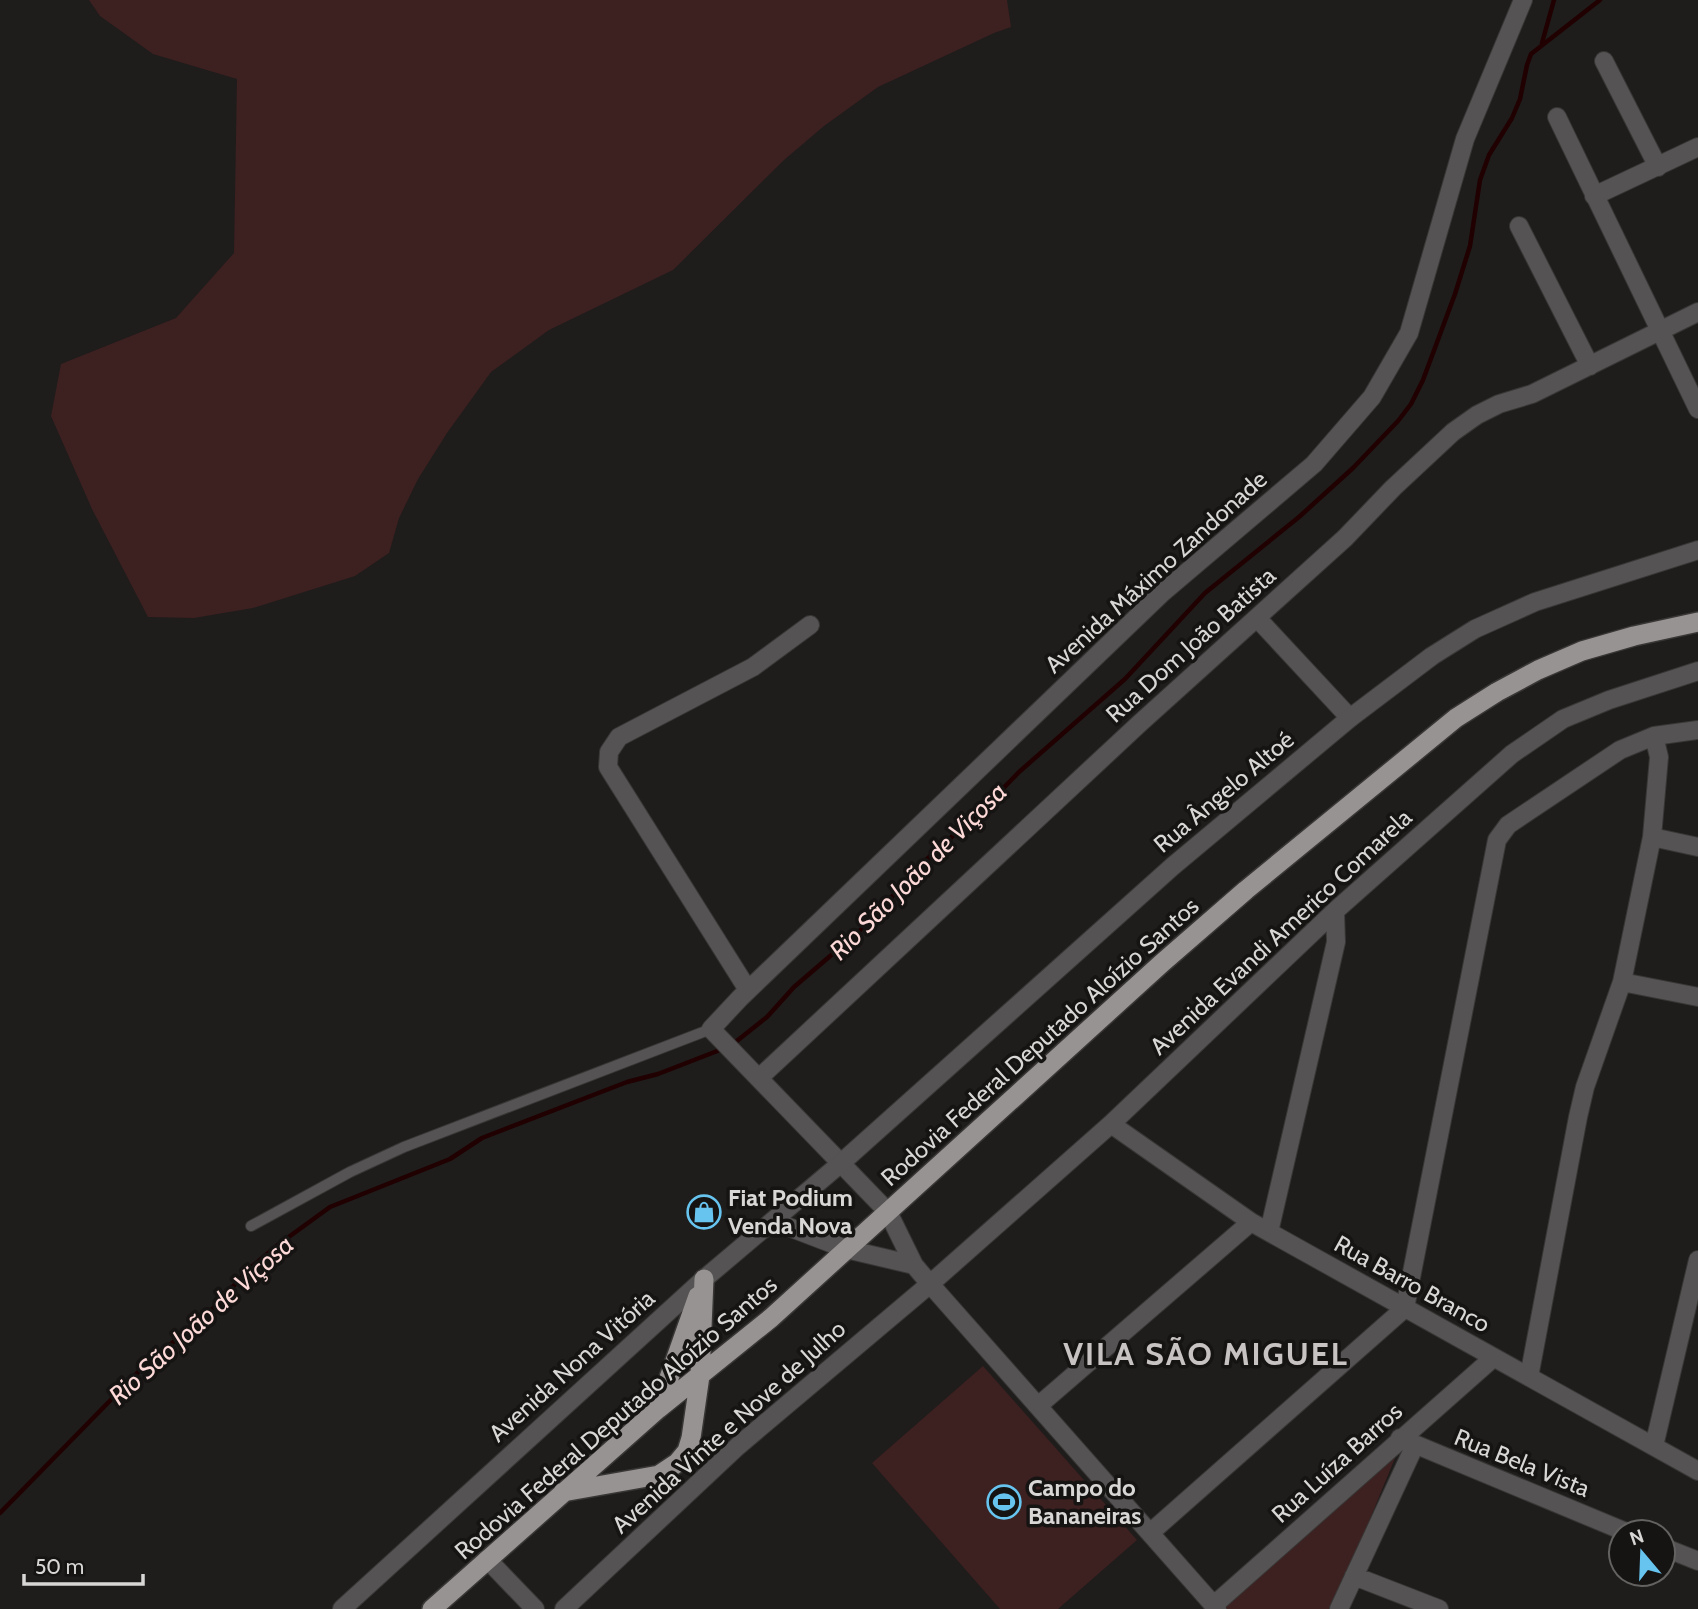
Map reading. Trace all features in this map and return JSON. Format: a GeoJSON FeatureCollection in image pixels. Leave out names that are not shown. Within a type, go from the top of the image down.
{"type":"FeatureCollection","features":[{"type":"Feature","properties":{"kind":"highway","name":"Rodovia Federal Deputado Aloízio Santos"},"geometry":{"type":"LineString","coordinates":[[432,1609],[658,1409],[771,1318],[1246,890],[1456,718],[1538,670],[1582,651],[1698,622]]}},
{"type":"Feature","properties":{"kind":"highway"},"geometry":{"type":"LineString","coordinates":[[562,1492],[659,1475],[677,1463],[687,1451],[700,1376],[704,1279]]}},
{"type":"Feature","properties":{"kind":"highway"},"geometry":{"type":"LineString","coordinates":[[658,1409],[704,1279]]}},
{"type":"Feature","properties":{"kind":"street","name":"Avenida Máximo Zandonade"},"geometry":{"type":"LineString","coordinates":[[714,1031],[748,990],[1161,593],[1314,464],[1372,397],[1409,332],[1465,139],[1523,0]]}},
{"type":"Feature","properties":{"kind":"street"},"geometry":{"type":"LineString","coordinates":[[1604,61],[1658,167]]}},
{"type":"Feature","properties":{"kind":"street"},"geometry":{"type":"LineString","coordinates":[[1557,117],[1698,409]]}},
{"type":"Feature","properties":{"kind":"street"},"geometry":{"type":"LineString","coordinates":[[1594,196],[1698,147]]}},
{"type":"Feature","properties":{"kind":"street"},"geometry":{"type":"LineString","coordinates":[[1520,226],[1590,366]]}},
{"type":"Feature","properties":{"kind":"street","name":"Rua Dom João Batista"},"geometry":{"type":"LineString","coordinates":[[754,1073],[1345,538],[1392,488],[1453,432],[1499,404],[1532,394],[1698,312]]}},
{"type":"Feature","properties":{"kind":"street","name":"Rua Ângelo Altoé"},"geometry":{"type":"LineString","coordinates":[[840,1164],[1173,866],[1350,718],[1432,656],[1475,629],[1535,602],[1698,550]]}},
{"type":"Feature","properties":{"kind":"street"},"geometry":{"type":"LineString","coordinates":[[1257,618],[1350,718]]}},
{"type":"Feature","properties":{"kind":"street"},"geometry":{"type":"LineString","coordinates":[[748,990],[608,767],[610,752],[619,737],[753,667],[810,625]]}},
{"type":"Feature","properties":{"kind":"street","name":"Avenida Evandi Americo Comarela"},"geometry":{"type":"LineString","coordinates":[[930,1284],[1111,1124],[1335,911],[1512,754],[1563,719],[1654,684],[1698,671]]}},
{"type":"Feature","properties":{"kind":"street"},"geometry":{"type":"LineString","coordinates":[[1150,1533],[1405,1308],[1497,840],[1507,825],[1619,750],[1654,736],[1698,730]]}},
{"type":"Feature","properties":{"kind":"street"},"geometry":{"type":"LineString","coordinates":[[1529,1377],[1583,1097],[1622,982],[1653,837],[1658,757],[1654,736]]}},
{"type":"Feature","properties":{"kind":"street"},"geometry":{"type":"LineString","coordinates":[[1653,837],[1698,846]]}},
{"type":"Feature","properties":{"kind":"street"},"geometry":{"type":"LineString","coordinates":[[1269,1232],[1336,942],[1335,911]]}},
{"type":"Feature","properties":{"kind":"street"},"geometry":{"type":"LineString","coordinates":[[1622,982],[1698,997]]}},
{"type":"Feature","properties":{"kind":"street"},"geometry":{"type":"LineString","coordinates":[[714,1031],[888,1212],[914,1265],[1216,1607]]}},
{"type":"Feature","properties":{"kind":"street","name":"Rua Barro Branco"},"geometry":{"type":"LineString","coordinates":[[1111,1124],[1251,1222],[1698,1471]]}},
{"type":"Feature","properties":{"kind":"street","name":"Avenida Nona Vitória"},"geometry":{"type":"LineString","coordinates":[[342,1609],[704,1279],[840,1164]]}},
{"type":"Feature","properties":{"kind":"street"},"geometry":{"type":"LineString","coordinates":[[773,1221],[846,1250],[914,1265]]}},
{"type":"Feature","properties":{"kind":"street"},"geometry":{"type":"LineString","coordinates":[[1038,1406],[1251,1222]]}},
{"type":"Feature","properties":{"kind":"street"},"geometry":{"type":"LineString","coordinates":[[1654,1446],[1698,1260]]}},
{"type":"Feature","properties":{"kind":"street","name":"Avenida Vinte e Nove de Julho"},"geometry":{"type":"LineString","coordinates":[[564,1609],[738,1446],[930,1284]]}},
{"type":"Feature","properties":{"kind":"street","name":"Rua Luíza Barros"},"geometry":{"type":"LineString","coordinates":[[1216,1607],[1408,1442],[1493,1358]]}},
{"type":"Feature","properties":{"kind":"street"},"geometry":{"type":"LineString","coordinates":[[1339,1609],[1408,1442]]}},
{"type":"Feature","properties":{"kind":"street","name":"Rua Bela Vista"},"geometry":{"type":"LineString","coordinates":[[1408,1442],[1607,1524]]}},
{"type":"Feature","properties":{"kind":"street"},"geometry":{"type":"LineString","coordinates":[[1677,1553],[1698,1561]]}},
{"type":"Feature","properties":{"kind":"street"},"geometry":{"type":"LineString","coordinates":[[487,1559],[535,1609]]}},
{"type":"Feature","properties":{"kind":"street"},"geometry":{"type":"LineString","coordinates":[[1354,1576],[1440,1609]]}},
{"type":"Feature","properties":{"kind":"lane"},"geometry":{"type":"LineString","coordinates":[[251,1226],[350,1172],[404,1147],[714,1031]]}},
{"type":"Feature","properties":{"kind":"shaded area"},"geometry":{"type":"Polygon","coordinates":[[[89,0],[1007,0],[1011,27],[878,87],[824,126],[784,160],[673,270],[549,330],[491,372],[418,479],[399,518],[389,553],[355,576],[253,608],[194,618],[148,617],[92,509],[51,416],[61,364],[176,318],[234,253],[237,79],[153,54],[100,16],[89,0]]]}},
{"type":"Feature","properties":{"kind":"shaded area","name":"Campo do Bananeiras"},"geometry":{"type":"Polygon","coordinates":[[[983,1366],[1137,1540],[1058,1609],[1000,1609],[872,1463],[983,1366]]]}},
{"type":"Feature","properties":{"kind":"shaded area"},"geometry":{"type":"Polygon","coordinates":[[[1402,1441],[1333,1609],[1218,1609],[1402,1441]]]}},
{"type":"Feature","properties":{"kind":"waterway"},"geometry":{"type":"LineString","coordinates":[[1542,43],[1554,0]]}},
{"type":"Feature","properties":{"kind":"waterway","name":"Rio São João de Viçosa"},"geometry":{"type":"LineString","coordinates":[[733,1044],[767,1017],[794,987],[864,927],[926,860],[1019,772],[1125,679],[1205,593],[1299,517],[1353,468],[1398,421],[1411,404],[1423,380],[1455,294],[1470,246],[1480,180],[1489,155],[1512,118],[1520,99],[1531,54],[1600,0]]}},
{"type":"Feature","properties":{"kind":"waterway","name":"Rio São João de Viçosa"},"geometry":{"type":"LineString","coordinates":[[0,1513],[147,1363],[207,1315],[249,1269],[330,1207],[450,1159],[482,1138],[627,1082],[658,1074],[725,1048]]}},
{"type":"Feature","properties":{"kind":"place","name":"Fiat Podium Venda Nova"},"geometry":{"type":"Point","coordinates":[704,1212]}},
{"type":"Feature","properties":{"kind":"place","name":"Campo do Bananeiras"},"geometry":{"type":"Point","coordinates":[1004,1502]}},
{"type":"Feature","properties":{"kind":"district","name":"VILA SÃO MIGUEL"},"geometry":{"type":"Point","coordinates":[1206,1354]}}]}
